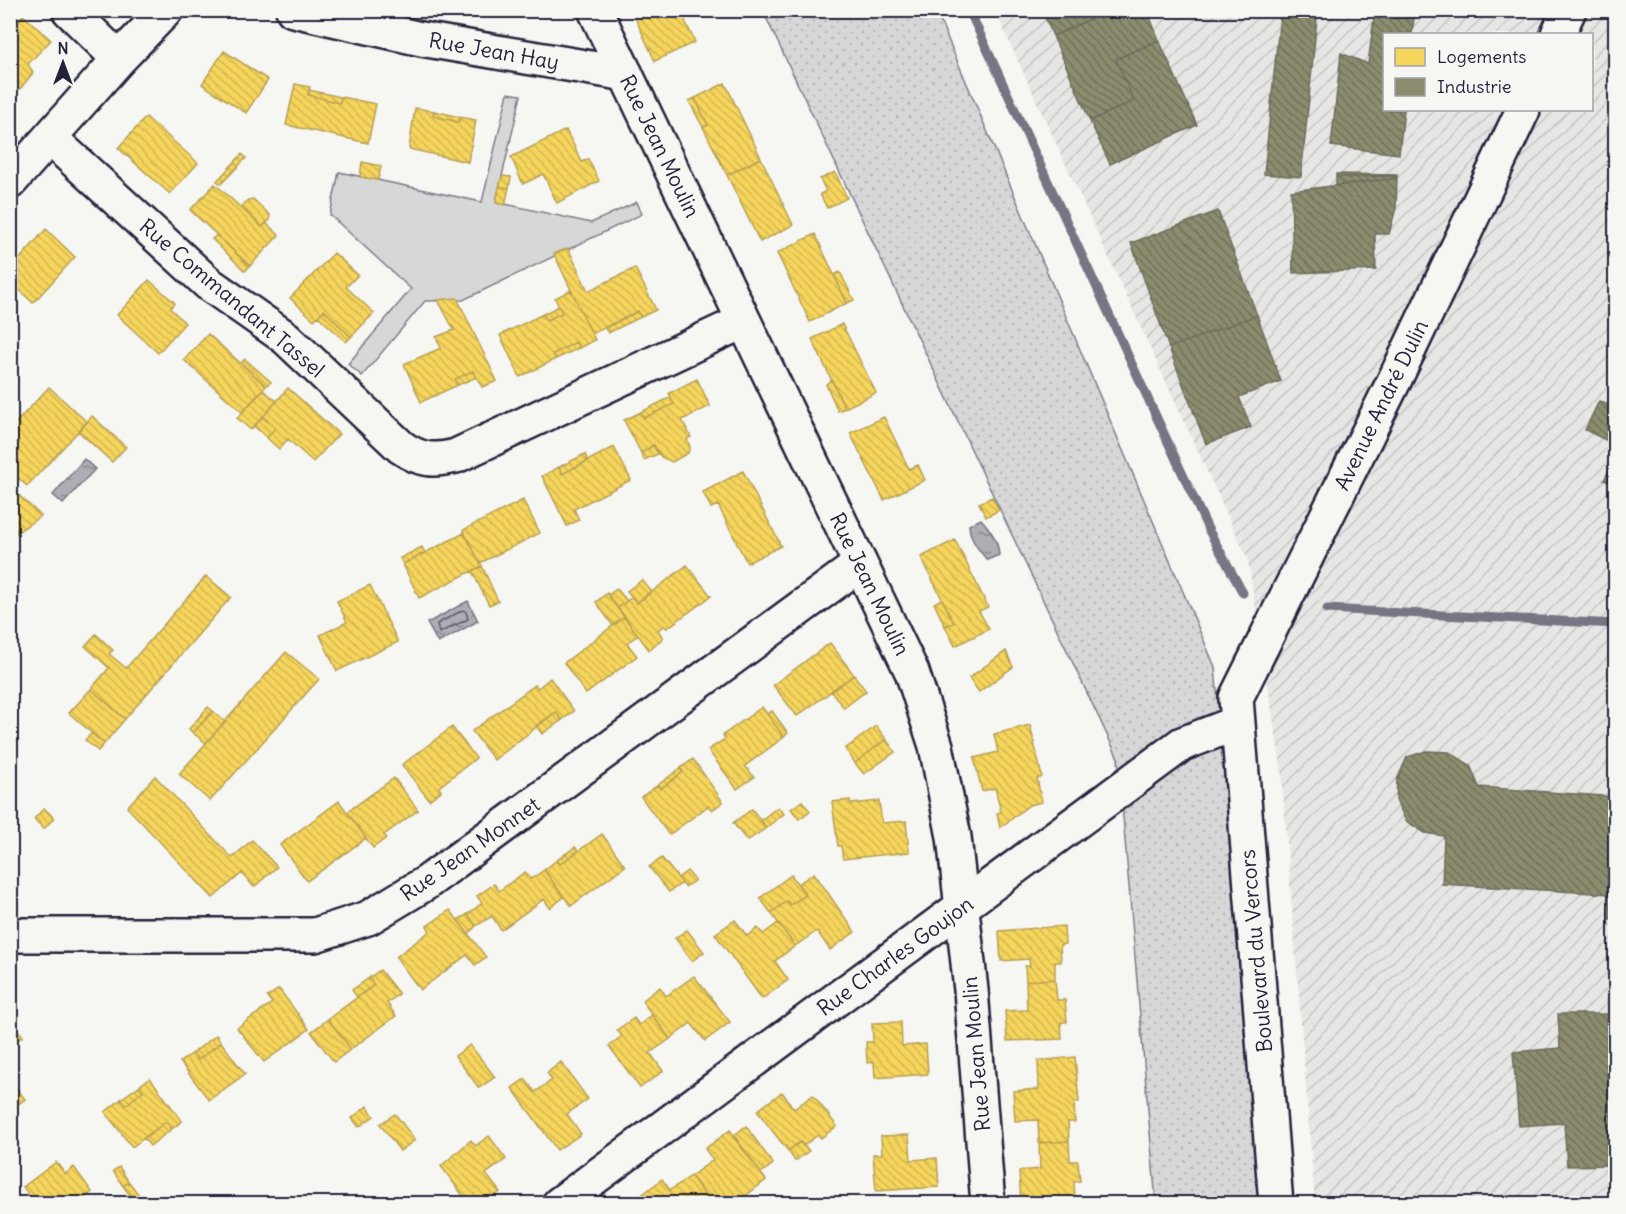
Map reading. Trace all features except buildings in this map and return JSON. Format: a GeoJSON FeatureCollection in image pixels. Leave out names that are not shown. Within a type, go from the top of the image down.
{"type":"FeatureCollection","features":[{"type":"Feature","properties":{"kind":"street"},"geometry":{"type":"LineString","coordinates":[[69,10],[119,58]]}},
{"type":"Feature","properties":{"kind":"street"},"geometry":{"type":"LineString","coordinates":[[10,182],[119,58],[166,10]]}},
{"type":"Feature","properties":{"kind":"street","name":"Rue Jean Hay"},"geometry":{"type":"LineString","coordinates":[[293,10],[421,39],[626,74]]}},
{"type":"Feature","properties":{"kind":"street","name":"Rue Jean Moulin"},"geometry":{"type":"LineString","coordinates":[[595,10],[912,672],[936,746],[954,837],[988,1203]]}},
{"type":"Feature","properties":{"kind":"street","name":"Avenue André Dulin"},"geometry":{"type":"LineString","coordinates":[[1236,711],[1278,614],[1397,375],[1522,111]]}},
{"type":"Feature","properties":{"kind":"street","name":"Rue Commandant Tassel"},"geometry":{"type":"LineString","coordinates":[[50,138],[209,284],[286,338],[401,447],[416,457],[435,461],[456,456],[744,321]]}},
{"type":"Feature","properties":{"kind":"street","name":"Rue Jean Monnet"},"geometry":{"type":"LineString","coordinates":[[10,935],[315,935],[340,929],[368,918],[426,884],[860,564]]}},
{"type":"Feature","properties":{"kind":"street","name":"Rue Charles Goujon"},"geometry":{"type":"LineString","coordinates":[[559,1203],[1182,744],[1236,711]]}},
{"type":"Feature","properties":{"kind":"street","name":"Boulevard du Vercors"},"geometry":{"type":"LineString","coordinates":[[1236,711],[1276,1203]]}},
{"type":"Feature","properties":{"kind":"shaded area"},"geometry":{"type":"Polygon","coordinates":[[[763,11],[936,11],[1215,667],[1261,1203],[1156,1203],[1118,758],[763,11]]]}},
{"type":"Feature","properties":{"kind":"shaded area"},"geometry":{"type":"Polygon","coordinates":[[[995,11],[1615,11],[1615,1203],[1315,1203],[1281,767],[1248,560],[995,11]]]}},
{"type":"Feature","properties":{"kind":"shaded area"},"geometry":{"type":"Polygon","coordinates":[[[508,93],[521,95],[496,202],[591,223],[637,202],[642,214],[463,300],[425,301],[362,376],[348,364],[411,289],[330,215],[339,172],[482,202],[508,93]]]}},
{"type":"Feature","properties":{"kind":"water"},"geometry":{"type":"Polygon","coordinates":[[[84,459],[95,469],[63,504],[53,495],[84,459]]]}},
{"type":"Feature","properties":{"kind":"water"},"geometry":{"type":"Polygon","coordinates":[[[981,519],[993,535],[999,555],[987,560],[975,544],[969,525],[981,519]]]}},
{"type":"Feature","properties":{"kind":"water"},"geometry":{"type":"Polygon","coordinates":[[[468,601],[478,621],[438,643],[427,623],[468,601]]]}},
{"type":"Feature","properties":{"kind":"waterway"},"geometry":{"type":"LineString","coordinates":[[969,10],[1208,529],[1243,593]]}},
{"type":"Feature","properties":{"kind":"waterway"},"geometry":{"type":"LineString","coordinates":[[1327,609],[1616,624]]}}]}
